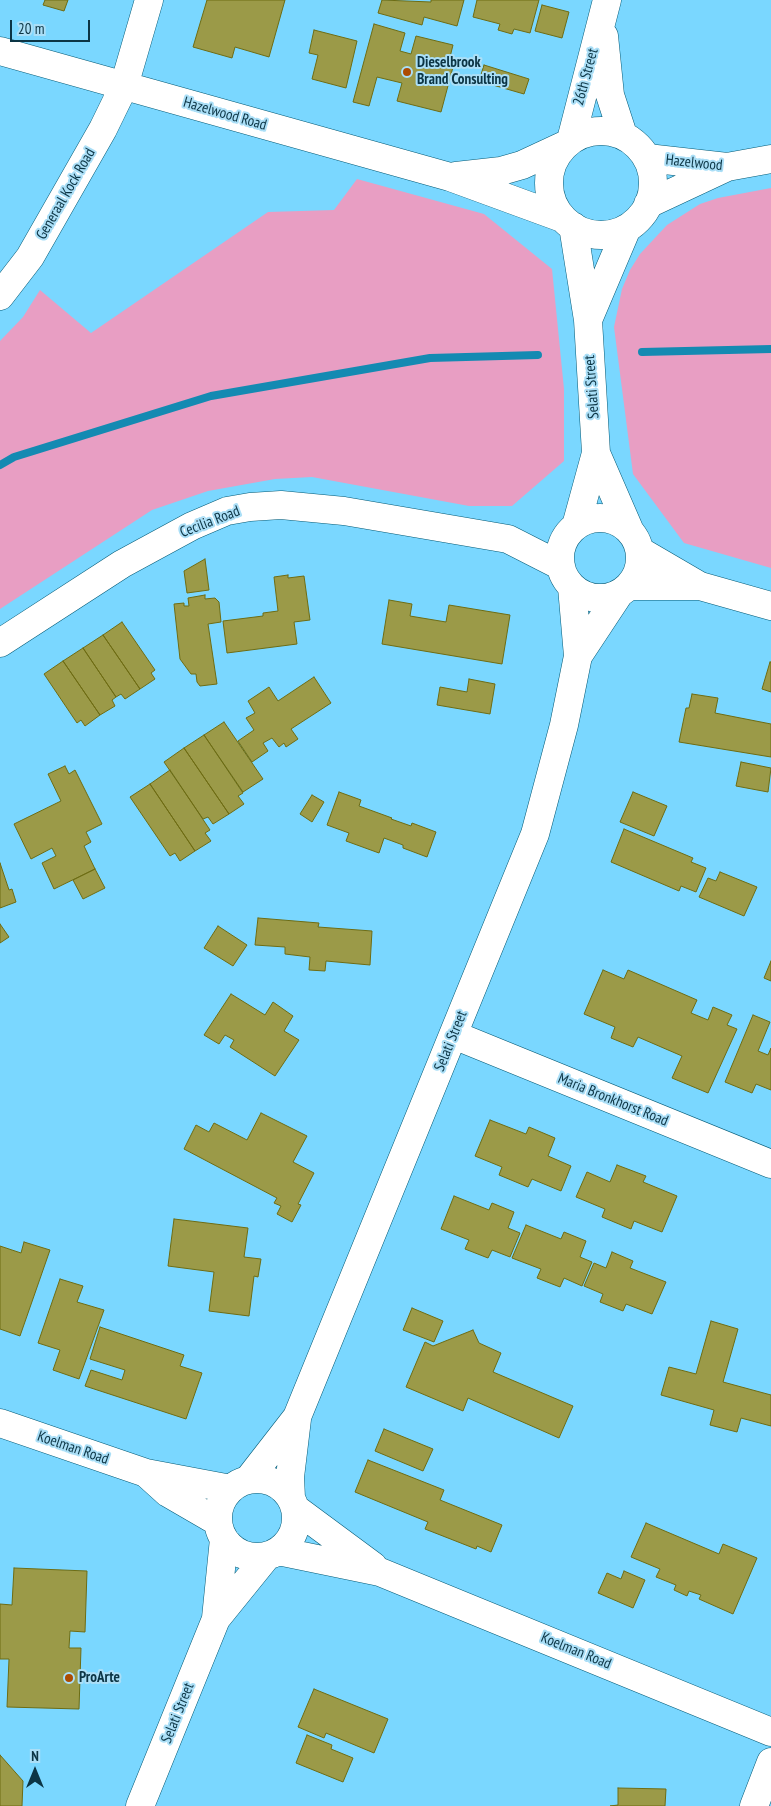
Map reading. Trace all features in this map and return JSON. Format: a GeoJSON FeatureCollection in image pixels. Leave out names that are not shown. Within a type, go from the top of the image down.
{"type":"FeatureCollection","features":[{"type":"Feature","properties":{"kind":"street","name":"Generaal Kock Road"},"geometry":{"type":"LineString","coordinates":[[0,296],[7,290],[30,257],[63,202],[124,86],[149,0]]}},
{"type":"Feature","properties":{"kind":"street","name":"26th Street"},"geometry":{"type":"LineString","coordinates":[[605,7],[609,87],[624,135]]}},
{"type":"Feature","properties":{"kind":"street","name":"26th Street"},"geometry":{"type":"LineString","coordinates":[[568,142],[605,7]]}},
{"type":"Feature","properties":{"kind":"street","name":"Hazelwood Road"},"geometry":{"type":"LineString","coordinates":[[0,51],[450,177],[568,222]]}},
{"type":"Feature","properties":{"kind":"street"},"geometry":{"type":"LineString","coordinates":[[606,130],[624,135],[637,145],[647,158],[652,173],[653,189],[648,204],[640,218],[627,228],[600,235],[568,222],[554,207],[548,181],[551,167],[568,142],[588,132],[606,130]]}},
{"type":"Feature","properties":{"kind":"street","name":"Hazelwood Road"},"geometry":{"type":"LineString","coordinates":[[450,177],[501,171],[522,165],[568,142]]}},
{"type":"Feature","properties":{"kind":"street","name":"Hazelwood"},"geometry":{"type":"LineString","coordinates":[[647,158],[727,167],[771,159]]}},
{"type":"Feature","properties":{"kind":"street"},"geometry":{"type":"LineString","coordinates":[[648,204],[727,167]]}},
{"type":"Feature","properties":{"kind":"street","name":"Selati Street"},"geometry":{"type":"LineString","coordinates":[[568,222],[588,328],[594,394],[596,453],[574,528]]}},
{"type":"Feature","properties":{"kind":"street","name":"Selati Street"},"geometry":{"type":"LineString","coordinates":[[588,328],[627,228]]}},
{"type":"Feature","properties":{"kind":"street","name":"Selati Street"},"geometry":{"type":"LineString","coordinates":[[596,453],[635,540]]}},
{"type":"Feature","properties":{"kind":"street","name":"Cecilia Road"},"geometry":{"type":"LineString","coordinates":[[0,643],[122,564],[192,526],[228,511],[281,505],[344,511],[508,539],[574,528]]}},
{"type":"Feature","properties":{"kind":"street"},"geometry":{"type":"LineString","coordinates":[[635,540],[641,564],[637,576],[624,590],[607,598],[595,598],[583,594],[567,576],[560,553],[564,541],[574,528],[589,519],[603,518],[617,521],[635,540],[700,586]]}},
{"type":"Feature","properties":{"kind":"street","name":"Cecilia Road"},"geometry":{"type":"LineString","coordinates":[[508,539],[567,576]]}},
{"type":"Feature","properties":{"kind":"street","name":"Selati Street"},"geometry":{"type":"LineString","coordinates":[[293,1503],[290,1477],[297,1417],[535,834],[564,725],[578,656],[567,576]]}},
{"type":"Feature","properties":{"kind":"street"},"geometry":{"type":"LineString","coordinates":[[624,590],[700,586],[771,606]]}},
{"type":"Feature","properties":{"kind":"street","name":"Selati Street"},"geometry":{"type":"LineString","coordinates":[[578,656],[624,590]]}},
{"type":"Feature","properties":{"kind":"street","name":"Maria Bronkhorst Road"},"geometry":{"type":"LineString","coordinates":[[454,1035],[771,1164]]}},
{"type":"Feature","properties":{"kind":"street","name":"Selati Street"},"geometry":{"type":"LineString","coordinates":[[239,1484],[297,1417]]}},
{"type":"Feature","properties":{"kind":"street","name":"Koelman Road"},"geometry":{"type":"LineString","coordinates":[[0,1423],[146,1473],[239,1484]]}},
{"type":"Feature","properties":{"kind":"street","name":"Koelman Road"},"geometry":{"type":"LineString","coordinates":[[146,1473],[168,1493],[221,1531]]}},
{"type":"Feature","properties":{"kind":"street"},"geometry":{"type":"LineString","coordinates":[[272,1482],[283,1488],[293,1503],[294,1533],[288,1543],[273,1554],[254,1557],[242,1554],[232,1548],[221,1531],[221,1504],[239,1484],[272,1482]]}},
{"type":"Feature","properties":{"kind":"street","name":"Koelman Road"},"geometry":{"type":"LineString","coordinates":[[293,1503],[380,1572]]}},
{"type":"Feature","properties":{"kind":"street","name":"Selati Street"},"geometry":{"type":"LineString","coordinates":[[140,1806],[216,1619],[221,1531]]}},
{"type":"Feature","properties":{"kind":"street","name":"Selati Street"},"geometry":{"type":"LineString","coordinates":[[216,1619],[273,1554]]}},
{"type":"Feature","properties":{"kind":"street","name":"Koelman Road"},"geometry":{"type":"LineString","coordinates":[[273,1554],[380,1572],[771,1732]]}},
{"type":"Feature","properties":{"kind":"street"},"geometry":{"type":"LineString","coordinates":[[754,1806],[771,1762]]}},
{"type":"Feature","properties":{"kind":"shaded area"},"geometry":{"type":"Polygon","coordinates":[[[357,179],[484,214],[552,269],[564,389],[564,461],[512,506],[469,506],[312,477],[275,479],[208,491],[152,510],[0,609],[0,341],[23,317],[40,290],[91,333],[268,212],[334,210],[357,179]]]}},
{"type":"Feature","properties":{"kind":"shaded area"},"geometry":{"type":"Polygon","coordinates":[[[771,188],[771,568],[684,543],[633,474],[614,327],[622,289],[630,270],[640,254],[667,225],[700,204],[718,198],[771,188]]]}},
{"type":"Feature","properties":{"kind":"building"},"geometry":{"type":"Polygon","coordinates":[[[45,0],[68,0],[64,11],[43,5],[45,0]]]}},
{"type":"Feature","properties":{"kind":"building"},"geometry":{"type":"Polygon","coordinates":[[[207,0],[285,0],[269,57],[235,47],[232,58],[193,47],[207,0]]]}},
{"type":"Feature","properties":{"kind":"building"},"geometry":{"type":"Polygon","coordinates":[[[382,0],[431,2],[431,0],[464,0],[457,26],[424,17],[422,25],[378,13],[382,0]]]}},
{"type":"Feature","properties":{"kind":"building"},"geometry":{"type":"Polygon","coordinates":[[[477,0],[539,0],[530,33],[514,29],[512,34],[498,30],[500,24],[473,17],[477,0]]]}},
{"type":"Feature","properties":{"kind":"building"},"geometry":{"type":"Polygon","coordinates":[[[542,5],[569,12],[562,38],[535,31],[542,5]]]}},
{"type":"Feature","properties":{"kind":"building","name":"Dieselbrook Brand Consulting"},"geometry":{"type":"Polygon","coordinates":[[[374,24],[405,33],[400,51],[411,54],[416,36],[453,45],[448,65],[453,67],[441,112],[397,101],[402,83],[377,77],[369,106],[353,102],[374,24]]]}},
{"type":"Feature","properties":{"kind":"building"},"geometry":{"type":"Polygon","coordinates":[[[314,30],[357,41],[346,88],[312,79],[318,55],[309,53],[314,30]]]}},
{"type":"Feature","properties":{"kind":"building"},"geometry":{"type":"Polygon","coordinates":[[[484,65],[529,79],[524,94],[479,81],[484,65]]]}},
{"type":"Feature","properties":{"kind":"building"},"geometry":{"type":"Polygon","coordinates":[[[205,559],[209,590],[187,593],[184,571],[205,559]]]}},
{"type":"Feature","properties":{"kind":"building"},"geometry":{"type":"Polygon","coordinates":[[[288,575],[288,578],[304,576],[310,620],[294,622],[297,644],[227,653],[223,621],[263,616],[263,613],[278,611],[274,577],[288,575]]]}},
{"type":"Feature","properties":{"kind":"building"},"geometry":{"type":"Polygon","coordinates":[[[205,595],[205,599],[215,598],[219,602],[221,622],[208,624],[217,684],[200,686],[197,682],[196,674],[191,674],[180,659],[174,604],[184,603],[184,606],[189,606],[188,598],[205,595]]]}},
{"type":"Feature","properties":{"kind":"building"},"geometry":{"type":"Polygon","coordinates":[[[389,600],[412,604],[410,616],[446,622],[449,605],[510,615],[502,664],[382,644],[389,600]]]}},
{"type":"Feature","properties":{"kind":"building"},"geometry":{"type":"Polygon","coordinates":[[[122,622],[155,670],[151,673],[155,679],[140,689],[103,635],[122,622]]]}},
{"type":"Feature","properties":{"kind":"building"},"geometry":{"type":"Polygon","coordinates":[[[103,635],[140,689],[125,699],[121,694],[116,697],[83,648],[103,635]]]}},
{"type":"Feature","properties":{"kind":"building"},"geometry":{"type":"Polygon","coordinates":[[[83,648],[116,697],[112,700],[115,706],[100,715],[63,661],[83,648]]]}},
{"type":"Feature","properties":{"kind":"building"},"geometry":{"type":"Polygon","coordinates":[[[63,661],[100,715],[85,726],[81,720],[77,723],[44,674],[63,661]]]}},
{"type":"Feature","properties":{"kind":"building"},"geometry":{"type":"Polygon","coordinates":[[[771,662],[771,692],[762,689],[771,662]]]}},
{"type":"Feature","properties":{"kind":"building"},"geometry":{"type":"Polygon","coordinates":[[[314,677],[331,703],[291,729],[298,739],[286,747],[284,743],[279,747],[272,738],[263,743],[268,751],[252,762],[238,741],[254,730],[246,718],[255,713],[248,701],[269,687],[278,701],[314,677]]]}},
{"type":"Feature","properties":{"kind":"building"},"geometry":{"type":"Polygon","coordinates":[[[469,679],[495,684],[490,714],[437,705],[440,687],[467,692],[469,679]]]}},
{"type":"Feature","properties":{"kind":"building"},"geometry":{"type":"Polygon","coordinates":[[[692,694],[718,698],[715,713],[771,724],[771,757],[679,742],[686,708],[689,708],[692,694]]]}},
{"type":"Feature","properties":{"kind":"building"},"geometry":{"type":"Polygon","coordinates":[[[224,722],[263,779],[243,792],[204,735],[224,722]]]}},
{"type":"Feature","properties":{"kind":"building"},"geometry":{"type":"Polygon","coordinates":[[[204,735],[243,793],[238,796],[244,804],[229,814],[184,748],[204,735]]]}},
{"type":"Feature","properties":{"kind":"building"},"geometry":{"type":"Polygon","coordinates":[[[184,748],[229,814],[213,824],[208,817],[203,819],[164,762],[184,748]]]}},
{"type":"Feature","properties":{"kind":"building"},"geometry":{"type":"Polygon","coordinates":[[[741,762],[771,768],[768,792],[736,786],[741,762]]]}},
{"type":"Feature","properties":{"kind":"building"},"geometry":{"type":"Polygon","coordinates":[[[65,766],[69,774],[75,770],[102,824],[86,832],[91,842],[84,846],[95,869],[54,889],[42,863],[56,856],[52,848],[31,859],[14,824],[61,801],[48,774],[65,766]]]}},
{"type":"Feature","properties":{"kind":"building"},"geometry":{"type":"Polygon","coordinates":[[[170,770],[210,830],[205,833],[211,841],[195,851],[150,784],[170,770]]]}},
{"type":"Feature","properties":{"kind":"building"},"geometry":{"type":"Polygon","coordinates":[[[150,784],[195,851],[180,861],[175,853],[170,856],[130,797],[150,784]]]}},
{"type":"Feature","properties":{"kind":"building"},"geometry":{"type":"Polygon","coordinates":[[[339,792],[361,800],[359,806],[411,826],[412,823],[436,832],[427,857],[384,838],[379,853],[346,841],[349,833],[327,825],[339,792]]]}},
{"type":"Feature","properties":{"kind":"building"},"geometry":{"type":"Polygon","coordinates":[[[633,792],[667,806],[654,836],[620,822],[633,792]]]}},
{"type":"Feature","properties":{"kind":"building"},"geometry":{"type":"Polygon","coordinates":[[[312,795],[324,802],[312,822],[300,814],[312,795]]]}},
{"type":"Feature","properties":{"kind":"building"},"geometry":{"type":"Polygon","coordinates":[[[624,829],[693,858],[691,862],[706,868],[696,892],[681,886],[679,891],[611,862],[624,829]]]}},
{"type":"Feature","properties":{"kind":"building"},"geometry":{"type":"Polygon","coordinates":[[[0,863],[9,890],[12,889],[16,902],[0,908],[0,863]]]}},
{"type":"Feature","properties":{"kind":"building"},"geometry":{"type":"Polygon","coordinates":[[[95,869],[105,888],[83,899],[73,880],[95,869]]]}},
{"type":"Feature","properties":{"kind":"building"},"geometry":{"type":"Polygon","coordinates":[[[720,872],[757,887],[744,916],[699,897],[708,878],[716,881],[720,872]]]}},
{"type":"Feature","properties":{"kind":"building"},"geometry":{"type":"Polygon","coordinates":[[[258,918],[319,923],[318,927],[372,931],[370,965],[326,961],[325,971],[309,970],[310,957],[285,954],[285,947],[255,945],[258,918]]]}},
{"type":"Feature","properties":{"kind":"building"},"geometry":{"type":"Polygon","coordinates":[[[0,924],[9,937],[0,943],[0,924]]]}},
{"type":"Feature","properties":{"kind":"building"},"geometry":{"type":"Polygon","coordinates":[[[218,926],[247,945],[233,966],[204,948],[218,926]]]}},
{"type":"Feature","properties":{"kind":"building"},"geometry":{"type":"Polygon","coordinates":[[[771,961],[771,981],[764,978],[771,961]]]}},
{"type":"Feature","properties":{"kind":"building"},"geometry":{"type":"Polygon","coordinates":[[[603,970],[624,979],[628,970],[697,1000],[691,1013],[708,1020],[713,1007],[732,1015],[727,1025],[737,1029],[708,1093],[672,1078],[682,1056],[638,1037],[633,1047],[611,1038],[615,1027],[584,1014],[603,970]]]}},
{"type":"Feature","properties":{"kind":"building"},"geometry":{"type":"Polygon","coordinates":[[[231,994],[265,1015],[273,1002],[293,1016],[284,1031],[299,1040],[275,1076],[230,1047],[234,1040],[225,1035],[219,1044],[204,1035],[231,994]]]}},
{"type":"Feature","properties":{"kind":"building"},"geometry":{"type":"Polygon","coordinates":[[[753,1015],[770,1022],[758,1051],[768,1055],[771,1048],[771,1090],[756,1084],[752,1093],[725,1082],[753,1015]]]}},
{"type":"Feature","properties":{"kind":"building"},"geometry":{"type":"Polygon","coordinates":[[[261,1113],[307,1136],[293,1162],[314,1173],[298,1204],[301,1205],[292,1222],[277,1214],[281,1206],[274,1203],[277,1198],[184,1149],[196,1125],[209,1132],[214,1123],[247,1140],[261,1113]]]}},
{"type":"Feature","properties":{"kind":"building"},"geometry":{"type":"Polygon","coordinates":[[[490,1120],[526,1134],[529,1127],[555,1138],[548,1156],[571,1166],[561,1191],[532,1179],[528,1187],[499,1175],[502,1167],[475,1156],[490,1120]]]}},
{"type":"Feature","properties":{"kind":"building"},"geometry":{"type":"Polygon","coordinates":[[[617,1165],[646,1176],[643,1182],[677,1196],[662,1232],[634,1221],[631,1229],[602,1217],[605,1209],[576,1197],[587,1172],[610,1182],[617,1165]]]}},
{"type":"Feature","properties":{"kind":"building"},"geometry":{"type":"Polygon","coordinates":[[[454,1196],[489,1210],[492,1203],[514,1212],[508,1228],[520,1233],[510,1257],[492,1250],[488,1258],[465,1249],[469,1240],[441,1229],[454,1196]]]}},
{"type":"Feature","properties":{"kind":"building"},"geometry":{"type":"Polygon","coordinates":[[[174,1219],[248,1228],[244,1257],[261,1259],[258,1277],[254,1276],[249,1316],[209,1311],[214,1272],[168,1266],[174,1219]]]}},
{"type":"Feature","properties":{"kind":"building"},"geometry":{"type":"Polygon","coordinates":[[[526,1225],[561,1239],[564,1232],[586,1241],[580,1257],[592,1262],[582,1286],[564,1278],[560,1287],[537,1278],[541,1269],[512,1258],[526,1225]]]}},
{"type":"Feature","properties":{"kind":"building"},"geometry":{"type":"Polygon","coordinates":[[[24,1242],[50,1250],[20,1336],[0,1329],[0,1246],[21,1253],[24,1242]]]}},
{"type":"Feature","properties":{"kind":"building"},"geometry":{"type":"Polygon","coordinates":[[[612,1252],[633,1261],[630,1268],[666,1282],[652,1314],[626,1304],[623,1311],[600,1302],[603,1294],[584,1286],[594,1263],[606,1268],[612,1252]]]}},
{"type":"Feature","properties":{"kind":"building"},"geometry":{"type":"Polygon","coordinates":[[[60,1279],[83,1286],[77,1302],[104,1310],[79,1379],[53,1370],[60,1350],[38,1343],[60,1279]]]}},
{"type":"Feature","properties":{"kind":"building"},"geometry":{"type":"Polygon","coordinates":[[[412,1308],[443,1321],[434,1342],[403,1330],[412,1308]]]}},
{"type":"Feature","properties":{"kind":"building"},"geometry":{"type":"Polygon","coordinates":[[[711,1321],[738,1329],[723,1382],[771,1395],[771,1426],[741,1418],[737,1432],[710,1425],[714,1410],[661,1395],[669,1367],[696,1374],[711,1321]]]}},
{"type":"Feature","properties":{"kind":"building"},"geometry":{"type":"Polygon","coordinates":[[[100,1327],[184,1355],[180,1366],[202,1373],[186,1419],[85,1386],[91,1370],[122,1380],[125,1370],[90,1359],[100,1327]]]}},
{"type":"Feature","properties":{"kind":"building"},"geometry":{"type":"Polygon","coordinates":[[[473,1330],[479,1343],[501,1353],[493,1372],[573,1406],[559,1438],[468,1398],[463,1411],[406,1387],[425,1342],[433,1346],[473,1330]]]}},
{"type":"Feature","properties":{"kind":"building"},"geometry":{"type":"Polygon","coordinates":[[[384,1429],[433,1449],[423,1471],[375,1451],[384,1429]]]}},
{"type":"Feature","properties":{"kind":"building"},"geometry":{"type":"Polygon","coordinates":[[[368,1460],[444,1490],[440,1500],[502,1525],[491,1552],[477,1546],[476,1549],[425,1529],[428,1522],[355,1492],[368,1460]]]}},
{"type":"Feature","properties":{"kind":"building"},"geometry":{"type":"Polygon","coordinates":[[[646,1523],[719,1554],[723,1544],[757,1558],[733,1614],[699,1599],[701,1595],[689,1591],[687,1596],[674,1590],[676,1585],[656,1577],[660,1569],[631,1557],[646,1523]]]}},
{"type":"Feature","properties":{"kind":"building"},"geometry":{"type":"Polygon","coordinates":[[[14,1568],[87,1571],[85,1632],[70,1631],[69,1648],[81,1648],[79,1709],[7,1707],[9,1659],[0,1659],[0,1604],[12,1605],[14,1568]]]}},
{"type":"Feature","properties":{"kind":"building"},"geometry":{"type":"Polygon","coordinates":[[[624,1571],[645,1580],[633,1608],[598,1593],[607,1573],[621,1579],[624,1571]]]}},
{"type":"Feature","properties":{"kind":"building"},"geometry":{"type":"Polygon","coordinates":[[[314,1689],[388,1719],[374,1753],[326,1733],[324,1738],[298,1727],[314,1689]]]}},
{"type":"Feature","properties":{"kind":"building"},"geometry":{"type":"Polygon","coordinates":[[[307,1735],[332,1745],[331,1749],[353,1758],[343,1782],[296,1763],[307,1735]]]}},
{"type":"Feature","properties":{"kind":"building"},"geometry":{"type":"Polygon","coordinates":[[[0,1755],[23,1781],[22,1806],[0,1806],[0,1755]]]}},
{"type":"Feature","properties":{"kind":"building"},"geometry":{"type":"Polygon","coordinates":[[[618,1788],[666,1789],[665,1806],[610,1806],[618,1805],[618,1788]]]}},
{"type":"Feature","properties":{"kind":"waterway"},"geometry":{"type":"LineString","coordinates":[[642,352],[771,349]]}},
{"type":"Feature","properties":{"kind":"waterway"},"geometry":{"type":"LineString","coordinates":[[0,465],[14,457],[211,396],[430,358],[538,355]]}},
{"type":"Feature","properties":{"kind":"place","name":"Dieselbrook Brand Consulting"},"geometry":{"type":"Point","coordinates":[407,72]}},
{"type":"Feature","properties":{"kind":"place","name":"ProArte"},"geometry":{"type":"Point","coordinates":[69,1678]}}]}
